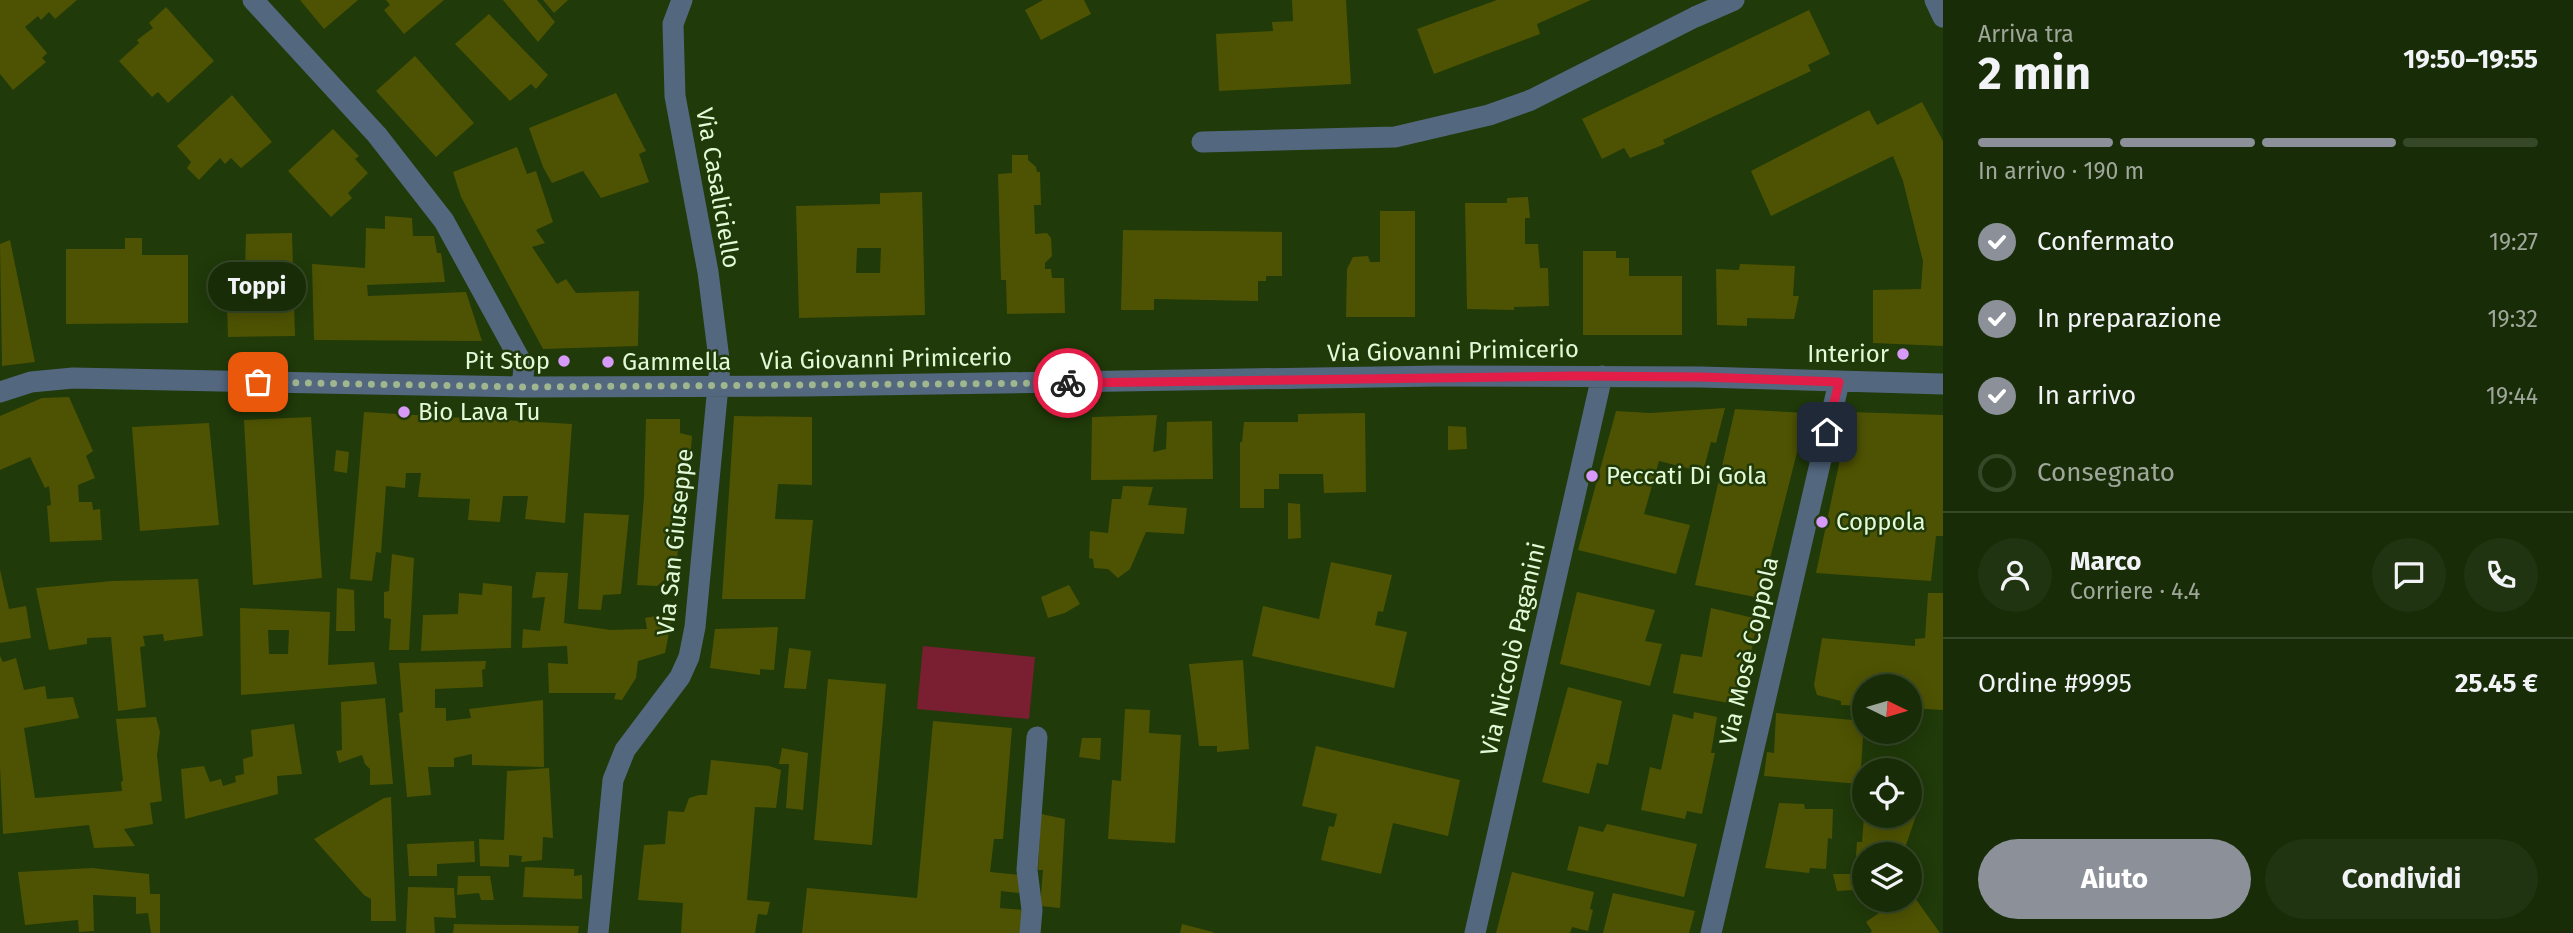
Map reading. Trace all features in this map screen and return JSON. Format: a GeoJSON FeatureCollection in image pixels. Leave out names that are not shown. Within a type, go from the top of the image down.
{"type":"FeatureCollection","features":[{"type":"Feature","properties":{"kind":"street"},"geometry":{"type":"LineString","coordinates":[[253,0],[377,135],[444,220],[524,367],[522,387]]}},
{"type":"Feature","properties":{"kind":"street","name":"Via Casaliciello"},"geometry":{"type":"LineString","coordinates":[[682,0],[673,24],[675,96],[708,272],[720,367],[718,386]]}},
{"type":"Feature","properties":{"kind":"street"},"geometry":{"type":"LineString","coordinates":[[1202,142],[1395,137],[1463,122],[1531,100],[1734,0]]}},
{"type":"Feature","properties":{"kind":"street"},"geometry":{"type":"LineString","coordinates":[[1935,0],[1943,17]]}},
{"type":"Feature","properties":{"kind":"street","name":"Via Giovanni Primicerio"},"geometry":{"type":"LineString","coordinates":[[0,391],[32,382],[73,378],[522,387],[1602,376],[1943,384]]}},
{"type":"Feature","properties":{"kind":"street","name":"Via Niccolò Paganini"},"geometry":{"type":"LineString","coordinates":[[1475,933],[1602,376]]}},
{"type":"Feature","properties":{"kind":"street","name":"Via Mosè Coppola"},"geometry":{"type":"LineString","coordinates":[[1711,933],[1839,382]]}},
{"type":"Feature","properties":{"kind":"street","name":"Via San Giuseppe"},"geometry":{"type":"LineString","coordinates":[[598,933],[612,780],[625,750],[680,677],[689,657],[695,627],[718,386]]}},
{"type":"Feature","properties":{"kind":"street"},"geometry":{"type":"LineString","coordinates":[[1030,933],[1032,910],[1027,870],[1037,737]]}},
{"type":"Feature","properties":{"kind":"shaded area"},"geometry":{"type":"Polygon","coordinates":[[[923,646],[1035,657],[1029,719],[917,709],[923,646]]]}},
{"type":"Feature","properties":{"kind":"building"},"geometry":{"type":"Polygon","coordinates":[[[0,0],[77,0],[55,19],[49,12],[41,20],[38,16],[25,27],[47,53],[42,58],[46,62],[13,90],[0,74],[0,0]]]}},
{"type":"Feature","properties":{"kind":"building"},"geometry":{"type":"Polygon","coordinates":[[[300,0],[358,0],[324,29],[300,0]]]}},
{"type":"Feature","properties":{"kind":"building"},"geometry":{"type":"Polygon","coordinates":[[[386,0],[444,0],[404,34],[384,10],[390,5],[386,0]]]}},
{"type":"Feature","properties":{"kind":"building"},"geometry":{"type":"Polygon","coordinates":[[[503,0],[537,0],[555,22],[538,42],[503,0]]]}},
{"type":"Feature","properties":{"kind":"building"},"geometry":{"type":"Polygon","coordinates":[[[543,0],[568,0],[554,13],[543,0]]]}},
{"type":"Feature","properties":{"kind":"building"},"geometry":{"type":"Polygon","coordinates":[[[1043,0],[1084,0],[1091,14],[1041,40],[1025,10],[1043,0]]]}},
{"type":"Feature","properties":{"kind":"building"},"geometry":{"type":"Polygon","coordinates":[[[1292,0],[1346,0],[1351,84],[1219,91],[1216,34],[1273,31],[1272,22],[1293,21],[1292,0]]]}},
{"type":"Feature","properties":{"kind":"building"},"geometry":{"type":"Polygon","coordinates":[[[1497,0],[1591,0],[1537,24],[1540,34],[1434,74],[1417,29],[1497,0]]]}},
{"type":"Feature","properties":{"kind":"building"},"geometry":{"type":"Polygon","coordinates":[[[166,7],[214,61],[168,103],[158,92],[152,97],[119,61],[139,43],[137,40],[153,28],[149,23],[166,7]]]}},
{"type":"Feature","properties":{"kind":"building"},"geometry":{"type":"Polygon","coordinates":[[[1809,10],[1830,54],[1808,65],[1811,71],[1663,140],[1665,144],[1630,158],[1624,148],[1602,159],[1582,119],[1809,10]]]}},
{"type":"Feature","properties":{"kind":"building"},"geometry":{"type":"Polygon","coordinates":[[[489,14],[548,75],[536,89],[531,84],[510,101],[455,44],[489,14]]]}},
{"type":"Feature","properties":{"kind":"building"},"geometry":{"type":"Polygon","coordinates":[[[415,56],[474,123],[436,157],[376,91],[415,56]]]}},
{"type":"Feature","properties":{"kind":"building"},"geometry":{"type":"Polygon","coordinates":[[[616,93],[646,151],[639,154],[649,182],[601,198],[583,171],[552,183],[543,167],[529,128],[616,93]]]}},
{"type":"Feature","properties":{"kind":"building"},"geometry":{"type":"Polygon","coordinates":[[[232,95],[272,142],[241,168],[231,158],[225,164],[220,158],[199,180],[187,168],[191,162],[177,146],[232,95]]]}},
{"type":"Feature","properties":{"kind":"building"},"geometry":{"type":"Polygon","coordinates":[[[1922,102],[1943,141],[1943,346],[1873,343],[1873,290],[1921,289],[1923,261],[1903,181],[1893,156],[1771,216],[1751,171],[1869,110],[1877,125],[1922,102]]]}},
{"type":"Feature","properties":{"kind":"building"},"geometry":{"type":"Polygon","coordinates":[[[333,129],[359,156],[355,159],[368,173],[348,193],[352,198],[331,217],[288,171],[333,129]]]}},
{"type":"Feature","properties":{"kind":"building"},"geometry":{"type":"Polygon","coordinates":[[[517,147],[527,174],[536,171],[553,222],[536,230],[545,243],[532,247],[557,284],[566,279],[576,293],[639,291],[638,346],[543,349],[461,197],[453,172],[517,147]]]}},
{"type":"Feature","properties":{"kind":"building"},"geometry":{"type":"Polygon","coordinates":[[[1012,155],[1028,155],[1028,160],[1036,167],[1037,172],[1040,172],[1041,205],[1034,205],[1035,234],[1047,233],[1051,238],[1052,256],[1045,263],[1045,269],[1051,269],[1052,278],[1064,278],[1065,313],[1007,314],[1006,280],[1001,280],[998,174],[1012,173],[1012,155]]]}},
{"type":"Feature","properties":{"kind":"building"},"geometry":{"type":"Polygon","coordinates":[[[922,192],[925,315],[799,318],[796,206],[880,204],[880,193],[922,192]],[[857,248],[856,273],[880,273],[881,248],[857,248]]]}},
{"type":"Feature","properties":{"kind":"building"},"geometry":{"type":"Polygon","coordinates":[[[1528,197],[1530,218],[1525,218],[1525,244],[1538,244],[1540,268],[1548,268],[1549,306],[1514,307],[1514,310],[1467,309],[1465,203],[1507,203],[1507,198],[1528,197]]]}},
{"type":"Feature","properties":{"kind":"building"},"geometry":{"type":"Polygon","coordinates":[[[1380,211],[1415,211],[1415,317],[1346,317],[1347,269],[1353,257],[1368,256],[1370,262],[1380,262],[1380,211]]]}},
{"type":"Feature","properties":{"kind":"building"},"geometry":{"type":"Polygon","coordinates":[[[385,216],[412,218],[413,236],[434,236],[437,253],[441,253],[445,282],[367,285],[368,296],[466,292],[482,341],[314,340],[312,264],[365,268],[366,228],[385,229],[385,216]]]}},
{"type":"Feature","properties":{"kind":"building"},"geometry":{"type":"Polygon","coordinates":[[[1123,230],[1282,232],[1282,276],[1266,276],[1266,281],[1258,281],[1258,301],[1154,299],[1154,310],[1121,310],[1123,230]]]}},
{"type":"Feature","properties":{"kind":"building"},"geometry":{"type":"Polygon","coordinates":[[[292,233],[295,336],[228,337],[226,268],[245,268],[246,234],[292,233]]]}},
{"type":"Feature","properties":{"kind":"building"},"geometry":{"type":"Polygon","coordinates":[[[125,238],[142,238],[142,255],[188,255],[188,323],[66,324],[66,249],[125,249],[125,238]]]}},
{"type":"Feature","properties":{"kind":"building"},"geometry":{"type":"Polygon","coordinates":[[[10,240],[35,362],[2,366],[0,244],[10,240]]]}},
{"type":"Feature","properties":{"kind":"building"},"geometry":{"type":"Polygon","coordinates":[[[1583,251],[1616,251],[1616,258],[1629,258],[1629,276],[1682,276],[1682,335],[1583,335],[1583,251]]]}},
{"type":"Feature","properties":{"kind":"building"},"geometry":{"type":"Polygon","coordinates":[[[1740,264],[1795,266],[1793,296],[1799,296],[1794,319],[1747,318],[1747,326],[1717,325],[1716,269],[1739,270],[1740,264]]]}},
{"type":"Feature","properties":{"kind":"building"},"geometry":{"type":"Polygon","coordinates":[[[69,397],[93,451],[86,456],[95,478],[78,485],[79,502],[92,502],[93,510],[100,509],[102,540],[50,542],[47,506],[51,505],[49,486],[45,488],[30,457],[0,470],[0,416],[42,398],[69,397]]]}},
{"type":"Feature","properties":{"kind":"building"},"geometry":{"type":"Polygon","coordinates":[[[1725,408],[1716,443],[1711,442],[1703,472],[1659,461],[1644,514],[1690,525],[1676,574],[1578,550],[1616,411],[1650,413],[1725,408]]]}},
{"type":"Feature","properties":{"kind":"building"},"geometry":{"type":"Polygon","coordinates":[[[1735,409],[1807,413],[1760,598],[1695,585],[1735,409]]]}},
{"type":"Feature","properties":{"kind":"building"},"geometry":{"type":"Polygon","coordinates":[[[364,412],[572,424],[565,523],[525,519],[528,496],[503,496],[500,522],[468,520],[470,499],[418,497],[421,473],[406,473],[405,488],[386,486],[381,553],[376,552],[372,581],[350,579],[364,412]]]}},
{"type":"Feature","properties":{"kind":"building"},"geometry":{"type":"Polygon","coordinates":[[[1850,412],[1943,415],[1943,536],[1936,536],[1931,581],[1816,573],[1850,412]]]}},
{"type":"Feature","properties":{"kind":"building"},"geometry":{"type":"Polygon","coordinates":[[[1365,413],[1366,492],[1324,493],[1323,474],[1279,474],[1279,489],[1264,489],[1264,508],[1240,508],[1240,442],[1244,422],[1298,422],[1298,414],[1365,413]]]}},
{"type":"Feature","properties":{"kind":"building"},"geometry":{"type":"Polygon","coordinates":[[[1157,415],[1153,452],[1166,449],[1167,422],[1212,421],[1213,479],[1091,480],[1092,417],[1157,415]]]}},
{"type":"Feature","properties":{"kind":"building"},"geometry":{"type":"Polygon","coordinates":[[[734,416],[812,417],[812,485],[778,484],[775,519],[813,520],[805,599],[722,599],[734,416]]]}},
{"type":"Feature","properties":{"kind":"building"},"geometry":{"type":"Polygon","coordinates":[[[311,417],[322,578],[253,585],[244,420],[311,417]]]}},
{"type":"Feature","properties":{"kind":"building"},"geometry":{"type":"Polygon","coordinates":[[[646,419],[680,419],[680,433],[692,436],[684,542],[678,541],[677,570],[657,586],[637,585],[644,497],[646,419]]]}},
{"type":"Feature","properties":{"kind":"building"},"geometry":{"type":"Polygon","coordinates":[[[209,423],[219,525],[140,531],[132,427],[209,423]]]}},
{"type":"Feature","properties":{"kind":"building"},"geometry":{"type":"Polygon","coordinates":[[[1448,426],[1466,427],[1467,449],[1448,450],[1448,426]]]}},
{"type":"Feature","properties":{"kind":"building"},"geometry":{"type":"Polygon","coordinates":[[[336,450],[349,452],[347,473],[334,471],[336,450]]]}},
{"type":"Feature","properties":{"kind":"building"},"geometry":{"type":"Polygon","coordinates":[[[1123,486],[1153,487],[1148,505],[1187,508],[1184,534],[1146,532],[1130,569],[1118,578],[1108,569],[1094,568],[1093,559],[1089,558],[1090,531],[1108,533],[1112,499],[1121,499],[1123,486]]]}},
{"type":"Feature","properties":{"kind":"building"},"geometry":{"type":"Polygon","coordinates":[[[1288,503],[1300,504],[1301,538],[1288,539],[1288,503]]]}},
{"type":"Feature","properties":{"kind":"building"},"geometry":{"type":"Polygon","coordinates":[[[584,513],[629,515],[621,594],[603,595],[601,610],[578,609],[584,513]]]}},
{"type":"Feature","properties":{"kind":"building"},"geometry":{"type":"Polygon","coordinates":[[[392,554],[414,558],[409,650],[389,650],[391,619],[384,618],[384,592],[389,591],[392,554]]]}},
{"type":"Feature","properties":{"kind":"building"},"geometry":{"type":"Polygon","coordinates":[[[1331,562],[1392,575],[1383,612],[1378,611],[1375,625],[1407,632],[1394,688],[1252,656],[1263,606],[1319,619],[1331,562]]]}},
{"type":"Feature","properties":{"kind":"building"},"geometry":{"type":"Polygon","coordinates":[[[0,570],[9,609],[26,606],[31,638],[0,643],[0,570]]]}},
{"type":"Feature","properties":{"kind":"building"},"geometry":{"type":"Polygon","coordinates":[[[536,572],[568,573],[564,623],[610,630],[647,629],[645,618],[673,613],[665,653],[638,661],[636,678],[622,700],[614,699],[616,693],[549,693],[548,663],[568,664],[567,646],[522,648],[523,629],[540,631],[545,597],[532,598],[536,572]]]}},
{"type":"Feature","properties":{"kind":"building"},"geometry":{"type":"Polygon","coordinates":[[[198,579],[203,636],[164,641],[163,634],[143,636],[145,646],[140,647],[146,707],[118,711],[111,637],[87,638],[87,644],[49,650],[36,588],[112,581],[198,579]]]}},
{"type":"Feature","properties":{"kind":"building"},"geometry":{"type":"Polygon","coordinates":[[[483,583],[512,586],[511,648],[421,651],[423,615],[458,614],[459,593],[482,595],[483,583]]]}},
{"type":"Feature","properties":{"kind":"building"},"geometry":{"type":"Polygon","coordinates":[[[1069,585],[1080,604],[1065,613],[1048,618],[1041,597],[1069,585]]]}},
{"type":"Feature","properties":{"kind":"building"},"geometry":{"type":"Polygon","coordinates":[[[337,588],[354,590],[355,631],[336,631],[337,588]]]}},
{"type":"Feature","properties":{"kind":"building"},"geometry":{"type":"Polygon","coordinates":[[[1577,592],[1655,610],[1645,641],[1662,644],[1650,686],[1560,664],[1577,592]]]}},
{"type":"Feature","properties":{"kind":"building"},"geometry":{"type":"Polygon","coordinates":[[[1928,593],[1943,593],[1943,710],[1922,709],[1922,674],[1852,674],[1852,705],[1841,705],[1841,701],[1817,695],[1814,685],[1822,638],[1915,646],[1915,639],[1925,638],[1928,593]]]}},
{"type":"Feature","properties":{"kind":"building"},"geometry":{"type":"Polygon","coordinates":[[[240,608],[330,612],[328,665],[374,662],[377,684],[241,695],[240,608]],[[268,630],[269,654],[288,654],[289,630],[268,630]]]}},
{"type":"Feature","properties":{"kind":"building"},"geometry":{"type":"Polygon","coordinates":[[[1711,608],[1758,619],[1740,705],[1673,693],[1681,654],[1702,657],[1711,608]]]}},
{"type":"Feature","properties":{"kind":"building"},"geometry":{"type":"Polygon","coordinates":[[[778,627],[774,670],[760,669],[760,675],[710,668],[715,629],[778,627]]]}},
{"type":"Feature","properties":{"kind":"building"},"geometry":{"type":"Polygon","coordinates":[[[789,648],[811,651],[806,689],[784,688],[789,648]]]}},
{"type":"Feature","properties":{"kind":"building"},"geometry":{"type":"Polygon","coordinates":[[[0,656],[3,662],[16,658],[24,690],[45,686],[47,699],[73,697],[79,718],[24,728],[35,798],[122,791],[116,719],[156,717],[160,732],[157,755],[162,801],[150,803],[153,824],[124,829],[135,846],[94,848],[89,825],[3,834],[0,656]]]}},
{"type":"Feature","properties":{"kind":"building"},"geometry":{"type":"Polygon","coordinates":[[[1243,660],[1249,749],[1217,752],[1217,746],[1199,746],[1189,664],[1243,660]]]}},
{"type":"Feature","properties":{"kind":"building"},"geometry":{"type":"Polygon","coordinates":[[[486,661],[485,669],[482,670],[483,687],[435,689],[435,708],[446,708],[446,721],[471,718],[469,709],[543,700],[544,767],[472,765],[472,754],[454,758],[454,767],[428,767],[431,795],[407,797],[399,713],[403,712],[399,663],[486,661]]]}},
{"type":"Feature","properties":{"kind":"building"},"geometry":{"type":"Polygon","coordinates":[[[828,679],[886,684],[872,845],[814,840],[828,679]]]}},
{"type":"Feature","properties":{"kind":"building"},"geometry":{"type":"Polygon","coordinates":[[[1568,687],[1622,701],[1608,765],[1597,763],[1589,794],[1542,782],[1568,687]]]}},
{"type":"Feature","properties":{"kind":"building"},"geometry":{"type":"Polygon","coordinates":[[[385,698],[393,784],[370,785],[370,769],[362,755],[339,763],[336,751],[342,750],[341,702],[385,698]]]}},
{"type":"Feature","properties":{"kind":"building"},"geometry":{"type":"Polygon","coordinates":[[[1125,709],[1150,710],[1149,733],[1181,735],[1175,843],[1108,839],[1112,780],[1121,781],[1125,709]]]}},
{"type":"Feature","properties":{"kind":"building"},"geometry":{"type":"Polygon","coordinates":[[[1694,712],[1717,717],[1711,753],[1715,753],[1702,814],[1687,811],[1685,819],[1641,810],[1650,767],[1661,770],[1673,714],[1693,719],[1694,712]]]}},
{"type":"Feature","properties":{"kind":"building"},"geometry":{"type":"Polygon","coordinates":[[[1776,713],[1852,720],[1852,744],[1863,744],[1862,758],[1852,758],[1852,783],[1764,776],[1767,752],[1774,753],[1776,713]]]}},
{"type":"Feature","properties":{"kind":"building"},"geometry":{"type":"Polygon","coordinates":[[[933,721],[1012,728],[1003,839],[994,839],[990,872],[1021,875],[1019,893],[1001,891],[1000,908],[1024,910],[1022,933],[802,933],[807,888],[917,898],[933,721]]]}},
{"type":"Feature","properties":{"kind":"building"},"geometry":{"type":"Polygon","coordinates":[[[294,724],[302,774],[277,776],[278,794],[185,819],[181,769],[204,766],[210,782],[221,779],[223,786],[236,782],[235,776],[244,774],[243,759],[253,756],[251,730],[294,724]]]}},
{"type":"Feature","properties":{"kind":"building"},"geometry":{"type":"Polygon","coordinates":[[[1082,738],[1101,738],[1100,760],[1079,757],[1082,738]]]}},
{"type":"Feature","properties":{"kind":"building"},"geometry":{"type":"Polygon","coordinates":[[[1316,746],[1460,780],[1448,836],[1393,823],[1381,874],[1321,860],[1329,826],[1334,827],[1337,814],[1302,806],[1316,746]]]}},
{"type":"Feature","properties":{"kind":"building"},"geometry":{"type":"Polygon","coordinates":[[[782,748],[808,753],[803,810],[786,808],[789,764],[779,764],[782,748]]]}},
{"type":"Feature","properties":{"kind":"building"},"geometry":{"type":"Polygon","coordinates":[[[711,760],[769,766],[781,770],[776,808],[755,807],[747,900],[770,902],[767,915],[758,914],[755,933],[681,933],[683,903],[638,900],[644,845],[665,844],[668,811],[684,812],[689,798],[707,795],[711,760]]]}},
{"type":"Feature","properties":{"kind":"building"},"geometry":{"type":"Polygon","coordinates":[[[549,768],[553,838],[543,837],[542,860],[521,862],[522,856],[509,855],[509,867],[480,866],[479,839],[504,840],[507,771],[549,768]]]}},
{"type":"Feature","properties":{"kind":"building"},"geometry":{"type":"Polygon","coordinates":[[[391,797],[396,921],[371,921],[371,899],[364,895],[314,839],[384,798],[391,797]]]}},
{"type":"Feature","properties":{"kind":"building"},"geometry":{"type":"Polygon","coordinates":[[[1779,803],[1804,804],[1805,809],[1833,809],[1832,839],[1828,838],[1826,869],[1810,868],[1809,873],[1765,868],[1779,803]]]}},
{"type":"Feature","properties":{"kind":"building"},"geometry":{"type":"Polygon","coordinates":[[[1041,814],[1065,819],[1060,908],[1040,906],[1043,870],[1038,870],[1041,814]]]}},
{"type":"Feature","properties":{"kind":"building"},"geometry":{"type":"Polygon","coordinates":[[[1607,824],[1697,844],[1684,897],[1567,870],[1579,826],[1603,832],[1607,824]]]}},
{"type":"Feature","properties":{"kind":"building"},"geometry":{"type":"Polygon","coordinates":[[[1863,828],[1912,828],[1907,842],[1862,842],[1863,828]]]}},
{"type":"Feature","properties":{"kind":"building"},"geometry":{"type":"Polygon","coordinates":[[[474,841],[475,862],[437,864],[437,876],[409,876],[407,844],[474,841]]]}},
{"type":"Feature","properties":{"kind":"building"},"geometry":{"type":"Polygon","coordinates":[[[525,867],[574,869],[574,876],[582,875],[582,899],[523,897],[525,867]]]}},
{"type":"Feature","properties":{"kind":"building"},"geometry":{"type":"Polygon","coordinates":[[[92,868],[149,874],[150,894],[160,894],[160,933],[151,933],[148,913],[136,914],[136,897],[93,895],[94,931],[79,932],[78,920],[25,925],[18,872],[92,868]]]}},
{"type":"Feature","properties":{"kind":"building"},"geometry":{"type":"Polygon","coordinates":[[[1512,872],[1594,892],[1588,931],[1572,927],[1570,933],[1496,933],[1512,872]]]}},
{"type":"Feature","properties":{"kind":"building"},"geometry":{"type":"Polygon","coordinates":[[[1833,874],[1852,874],[1852,890],[1837,891],[1833,874]]]}},
{"type":"Feature","properties":{"kind":"building"},"geometry":{"type":"Polygon","coordinates":[[[458,876],[490,876],[494,900],[481,900],[479,893],[457,895],[458,876]]]}},
{"type":"Feature","properties":{"kind":"building"},"geometry":{"type":"Polygon","coordinates":[[[408,887],[454,888],[456,918],[434,917],[435,933],[406,933],[408,887]]]}},
{"type":"Feature","properties":{"kind":"building"},"geometry":{"type":"Polygon","coordinates":[[[1613,893],[1695,911],[1689,933],[1603,933],[1613,893]]]}},
{"type":"Feature","properties":{"kind":"building"},"geometry":{"type":"Polygon","coordinates":[[[1922,908],[1940,933],[1870,933],[1872,931],[1866,922],[1880,912],[1922,912],[1922,908]]]}},
{"type":"Feature","properties":{"kind":"building"},"geometry":{"type":"Polygon","coordinates":[[[454,924],[579,926],[578,933],[453,933],[454,924]]]}},
{"type":"Feature","properties":{"kind":"building"},"geometry":{"type":"Polygon","coordinates":[[[1182,924],[1213,932],[1213,933],[1180,933],[1182,924]]]}},
{"type":"Feature","properties":{"kind":"way so far"},"geometry":{"type":"LineString","coordinates":[[258,382],[522,387],[1068,383]]}},
{"type":"Feature","properties":{"kind":"place","name":"Interior"},"geometry":{"type":"Point","coordinates":[1903,354]}},
{"type":"Feature","properties":{"kind":"place","name":"Pit Stop"},"geometry":{"type":"Point","coordinates":[564,361]}},
{"type":"Feature","properties":{"kind":"place","name":"Gammella"},"geometry":{"type":"Point","coordinates":[608,362]}},
{"type":"Feature","properties":{"kind":"place","name":"Toppi"},"geometry":{"type":"Point","coordinates":[258,382]}},
{"type":"Feature","properties":{"kind":"place","name":"Bio Lava Tu"},"geometry":{"type":"Point","coordinates":[404,412]}},
{"type":"Feature","properties":{"kind":"place","name":"Peccati Di Gola"},"geometry":{"type":"Point","coordinates":[1592,476]}},
{"type":"Feature","properties":{"kind":"place","name":"Coppola"},"geometry":{"type":"Point","coordinates":[1822,522]}},
{"type":"Feature","properties":{"kind":"route"},"geometry":{"type":"LineString","coordinates":[[1068,383],[1438,376],[1701,377],[1839,382],[1827,432]]}}]}
